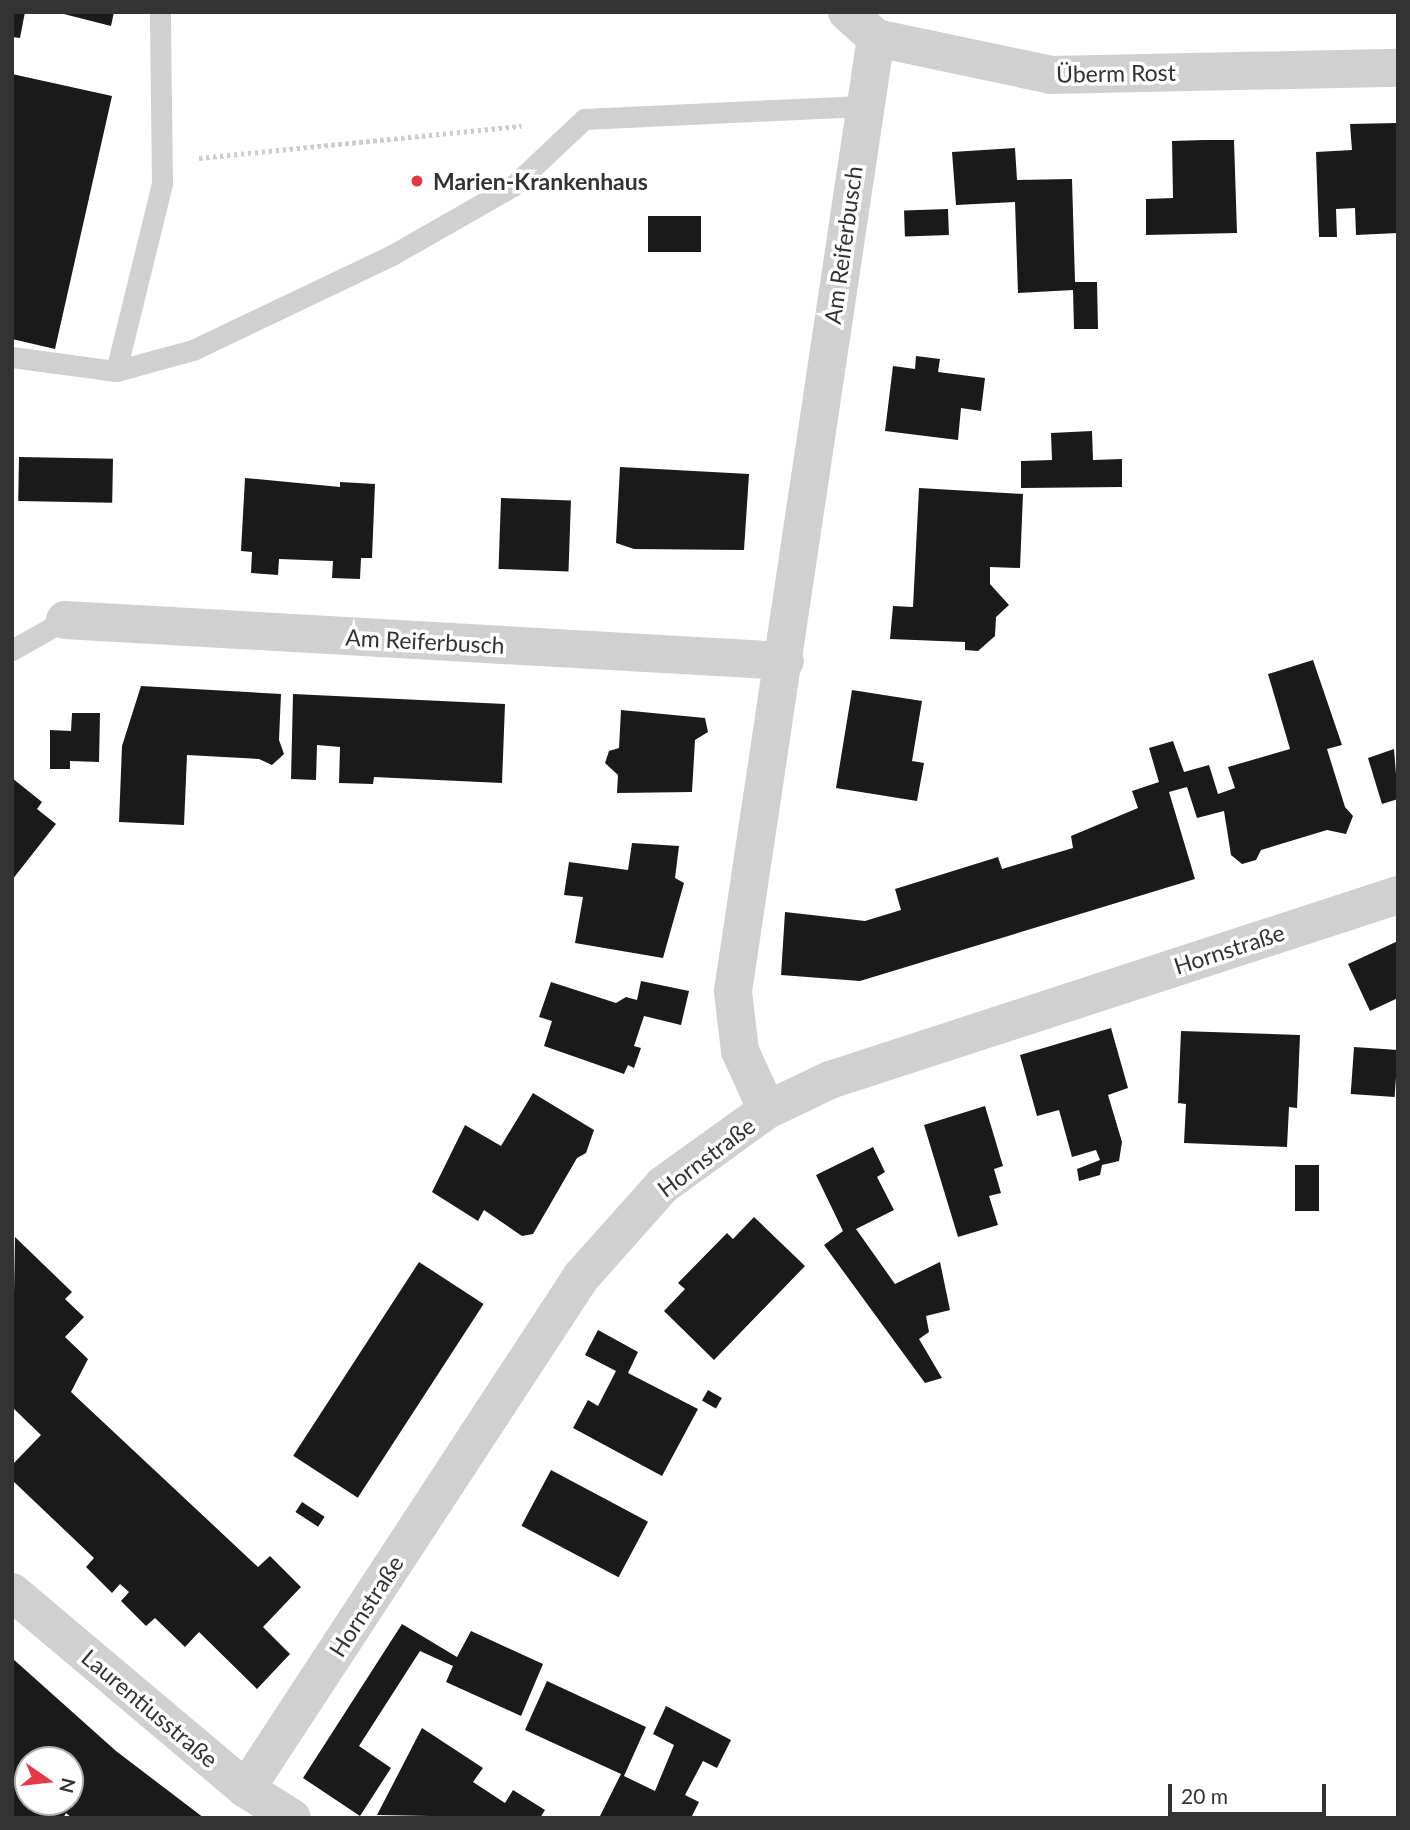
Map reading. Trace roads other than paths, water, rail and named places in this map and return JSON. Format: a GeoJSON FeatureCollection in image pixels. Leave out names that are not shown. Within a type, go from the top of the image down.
{"type":"FeatureCollection","features":[{"type":"Feature","properties":{"kind":"street","name":"Überm Rost"},"geometry":{"type":"LineString","coordinates":[[847,12],[876,38],[1051,75],[1398,68]]}},
{"type":"Feature","properties":{"kind":"street","name":"Am Reiferbusch"},"geometry":{"type":"LineString","coordinates":[[767,1110],[740,1051],[733,991],[785,662],[862,106],[876,38]]}},
{"type":"Feature","properties":{"kind":"street","name":"Am Reiferbusch"},"geometry":{"type":"LineString","coordinates":[[65,620],[785,662]]}},
{"type":"Feature","properties":{"kind":"street","name":"Hornstraße"},"geometry":{"type":"LineString","coordinates":[[246,1789],[581,1277],[663,1185],[767,1110],[830,1080],[1398,895]]}},
{"type":"Feature","properties":{"kind":"street","name":"Laurentiusstraße"},"geometry":{"type":"LineString","coordinates":[[12,1592],[246,1789],[292,1818]]}},
{"type":"Feature","properties":{"kind":"lane"},"geometry":{"type":"LineString","coordinates":[[116,371],[162,184],[160,12]]}},
{"type":"Feature","properties":{"kind":"lane"},"geometry":{"type":"LineString","coordinates":[[12,357],[116,371],[193,350],[392,255],[513,186],[584,119],[862,106]]}},
{"type":"Feature","properties":{"kind":"lane"},"geometry":{"type":"LineString","coordinates":[[12,650],[65,620]]}},
{"type":"Feature","properties":{"kind":"place","name":"Marien-Krankenhaus"},"geometry":{"type":"Point","coordinates":[417,181]}}]}
